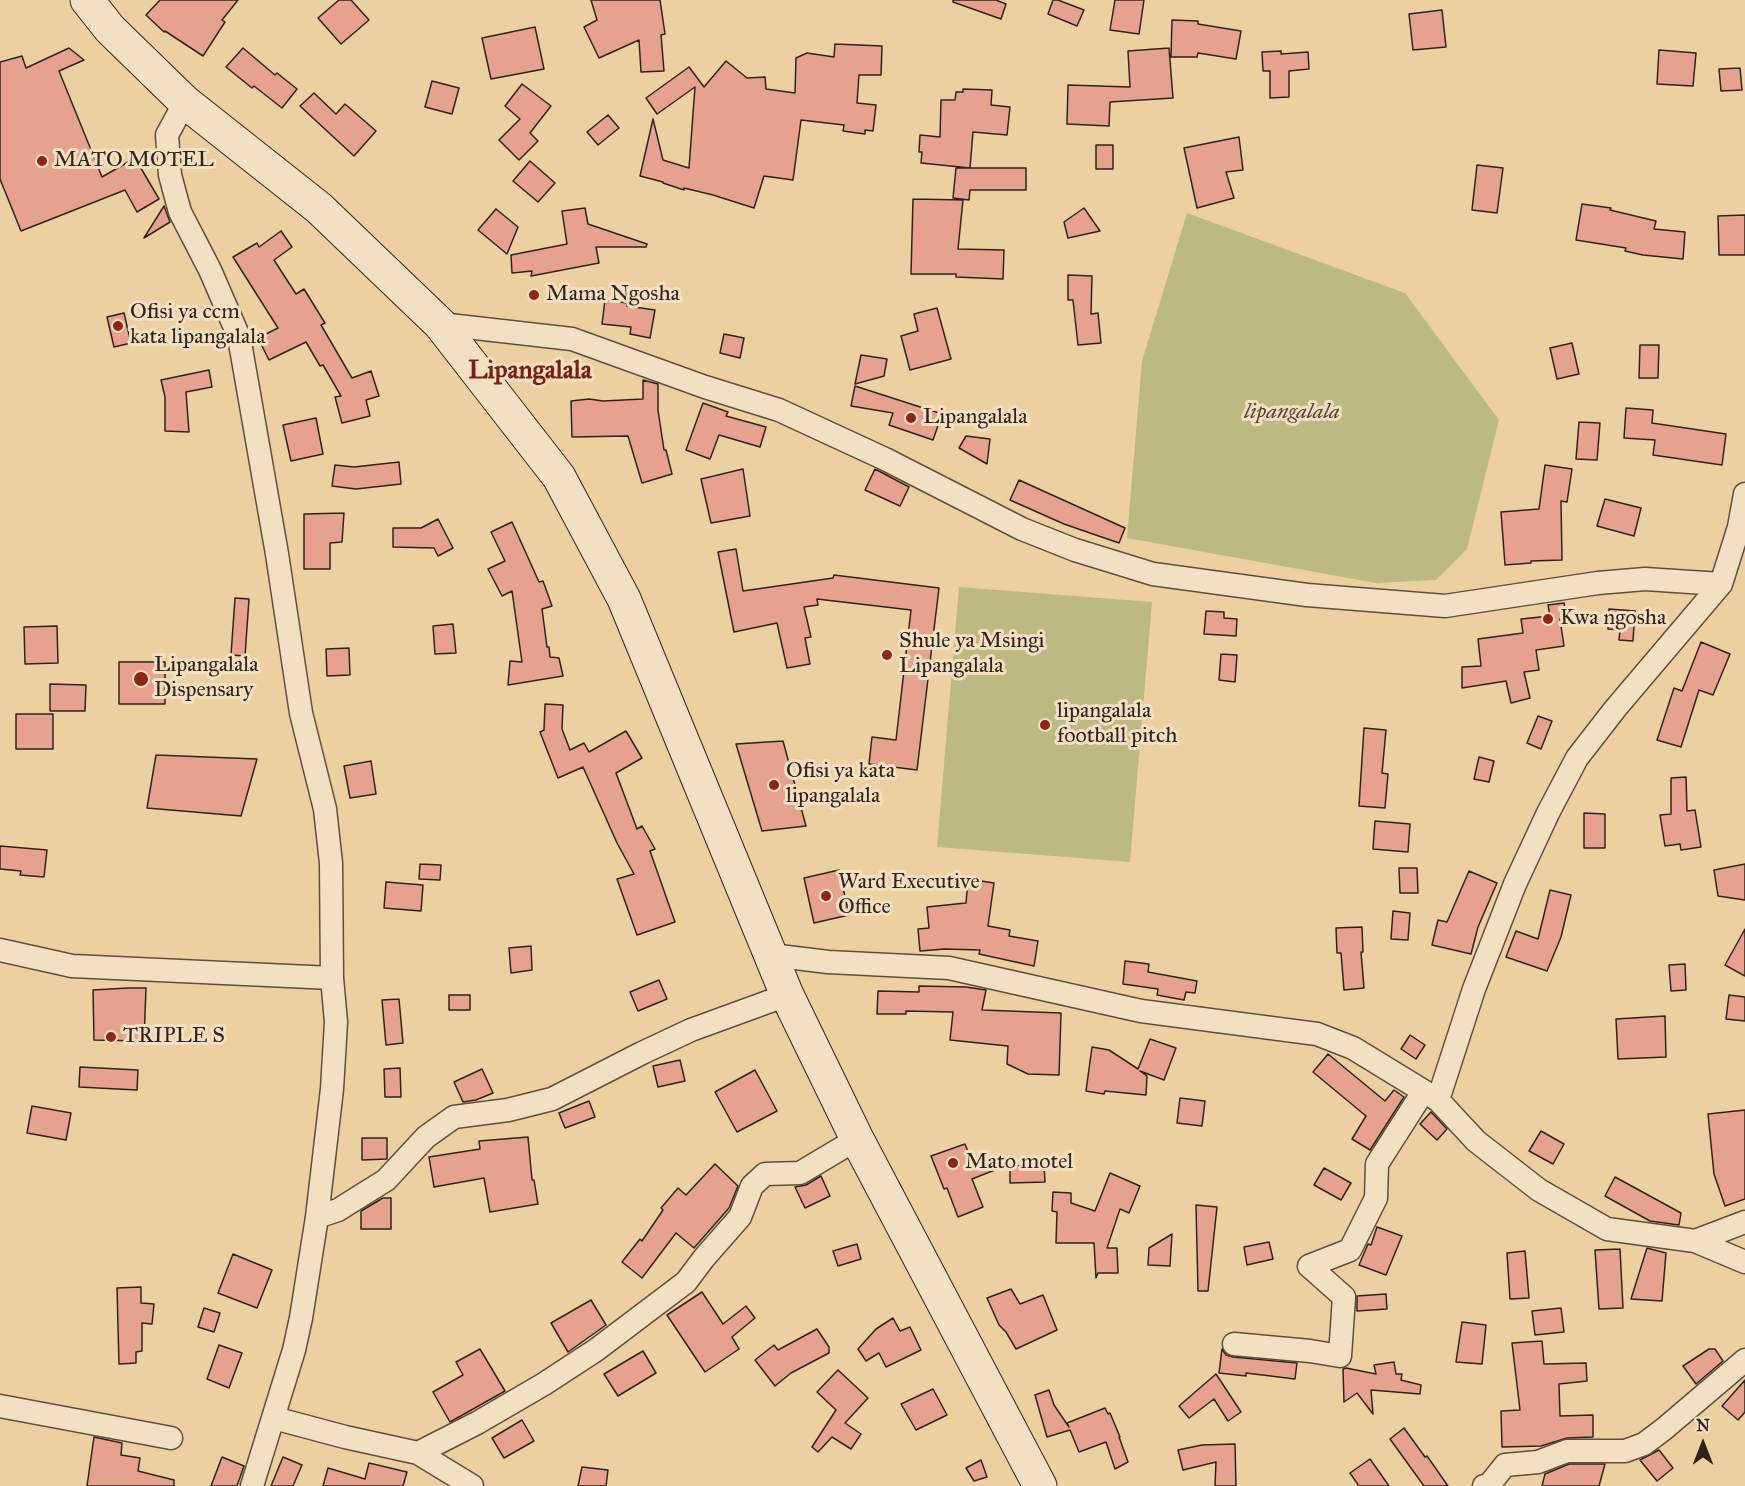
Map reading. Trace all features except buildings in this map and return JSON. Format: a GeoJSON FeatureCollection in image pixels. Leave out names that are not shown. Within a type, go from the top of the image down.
{"type":"FeatureCollection","features":[{"type":"Feature","properties":{"kind":"main road"},"geometry":{"type":"LineString","coordinates":[[87,0],[110,29],[185,102],[319,208],[440,324],[559,477],[624,599],[787,995],[857,1139],[1040,1486]]}},
{"type":"Feature","properties":{"kind":"street"},"geometry":{"type":"LineString","coordinates":[[185,102],[167,135],[170,175],[180,212],[210,270],[239,337],[277,554],[301,713],[325,808],[331,863],[332,978],[336,1022],[334,1067],[317,1217],[301,1318],[274,1418],[252,1486]]}},
{"type":"Feature","properties":{"kind":"street"},"geometry":{"type":"LineString","coordinates":[[440,324],[572,339],[705,387],[778,410],[885,459],[1022,530],[1075,550],[1153,574],[1308,595],[1445,606],[1598,583],[1645,579],[1721,585]]}},
{"type":"Feature","properties":{"kind":"street"},"geometry":{"type":"LineString","coordinates":[[1234,1344],[1340,1356],[1344,1297],[1309,1266],[1350,1250],[1376,1198],[1377,1164],[1430,1096],[1515,884],[1548,813],[1577,758],[1615,709],[1721,585],[1739,526],[1745,494]]}},
{"type":"Feature","properties":{"kind":"street"},"geometry":{"type":"LineString","coordinates":[[0,950],[72,966],[332,978]]}},
{"type":"Feature","properties":{"kind":"street"},"geometry":{"type":"LineString","coordinates":[[771,955],[828,962],[950,968],[1141,1011],[1317,1034],[1353,1048],[1430,1096],[1476,1141],[1539,1190],[1607,1229],[1695,1241],[1745,1262]]}},
{"type":"Feature","properties":{"kind":"street"},"geometry":{"type":"LineString","coordinates":[[317,1217],[338,1210],[386,1180],[426,1137],[454,1117],[508,1110],[552,1099],[691,1030],[787,995]]}},
{"type":"Feature","properties":{"kind":"street"},"geometry":{"type":"LineString","coordinates":[[418,1453],[477,1423],[544,1384],[596,1350],[686,1282],[740,1216],[752,1186],[765,1174],[800,1173],[857,1139]]}},
{"type":"Feature","properties":{"kind":"street"},"geometry":{"type":"LineString","coordinates":[[1695,1241],[1745,1222]]}},
{"type":"Feature","properties":{"kind":"street"},"geometry":{"type":"LineString","coordinates":[[1484,1486],[1489,1485],[1505,1465],[1538,1462],[1567,1451],[1625,1451],[1644,1444],[1745,1360]]}},
{"type":"Feature","properties":{"kind":"street"},"geometry":{"type":"LineString","coordinates":[[0,1406],[171,1438]]}},
{"type":"Feature","properties":{"kind":"street"},"geometry":{"type":"LineString","coordinates":[[274,1418],[418,1453],[472,1486]]}},
{"type":"Feature","properties":{"kind":"green space","name":"lipangalala"},"geometry":{"type":"Polygon","coordinates":[[[1187,213],[1405,293],[1499,420],[1467,549],[1436,580],[1376,583],[1127,538],[1142,361],[1187,213]]]}},
{"type":"Feature","properties":{"kind":"green space","name":"lipangalala football pitch"},"geometry":{"type":"Polygon","coordinates":[[[959,587],[1152,602],[1130,862],[937,847],[959,587]]]}},
{"type":"Feature","properties":{"kind":"place","name":"MATO MOTEL"},"geometry":{"type":"Point","coordinates":[42,161]}},
{"type":"Feature","properties":{"kind":"place","name":"Mama Ngosha"},"geometry":{"type":"Point","coordinates":[534,295]}},
{"type":"Feature","properties":{"kind":"place","name":"Ofisi ya ccm kata lipangalala"},"geometry":{"type":"Point","coordinates":[118,326]}},
{"type":"Feature","properties":{"kind":"place","name":"Lipangalala"},"geometry":{"type":"Point","coordinates":[911,418]}},
{"type":"Feature","properties":{"kind":"place","name":"Kwa ngosha"},"geometry":{"type":"Point","coordinates":[1548,619]}},
{"type":"Feature","properties":{"kind":"place","name":"Shule ya Msingi Lipangalala"},"geometry":{"type":"Point","coordinates":[887,655]}},
{"type":"Feature","properties":{"kind":"place","name":"Lipangalala Dispensary"},"geometry":{"type":"Point","coordinates":[141,679]}},
{"type":"Feature","properties":{"kind":"place","name":"lipangalala football pitch"},"geometry":{"type":"Point","coordinates":[1045,725]}},
{"type":"Feature","properties":{"kind":"place","name":"Ofisi ya kata lipangalala"},"geometry":{"type":"Point","coordinates":[774,785]}},
{"type":"Feature","properties":{"kind":"place","name":"Ward Executive Office"},"geometry":{"type":"Point","coordinates":[826,896]}},
{"type":"Feature","properties":{"kind":"place","name":"TRIPLE S"},"geometry":{"type":"Point","coordinates":[111,1037]}},
{"type":"Feature","properties":{"kind":"place","name":"Mato motel"},"geometry":{"type":"Point","coordinates":[953,1163]}},
{"type":"Feature","properties":{"kind":"district","name":"Lipangalala"},"geometry":{"type":"Point","coordinates":[530,372]}}]}
